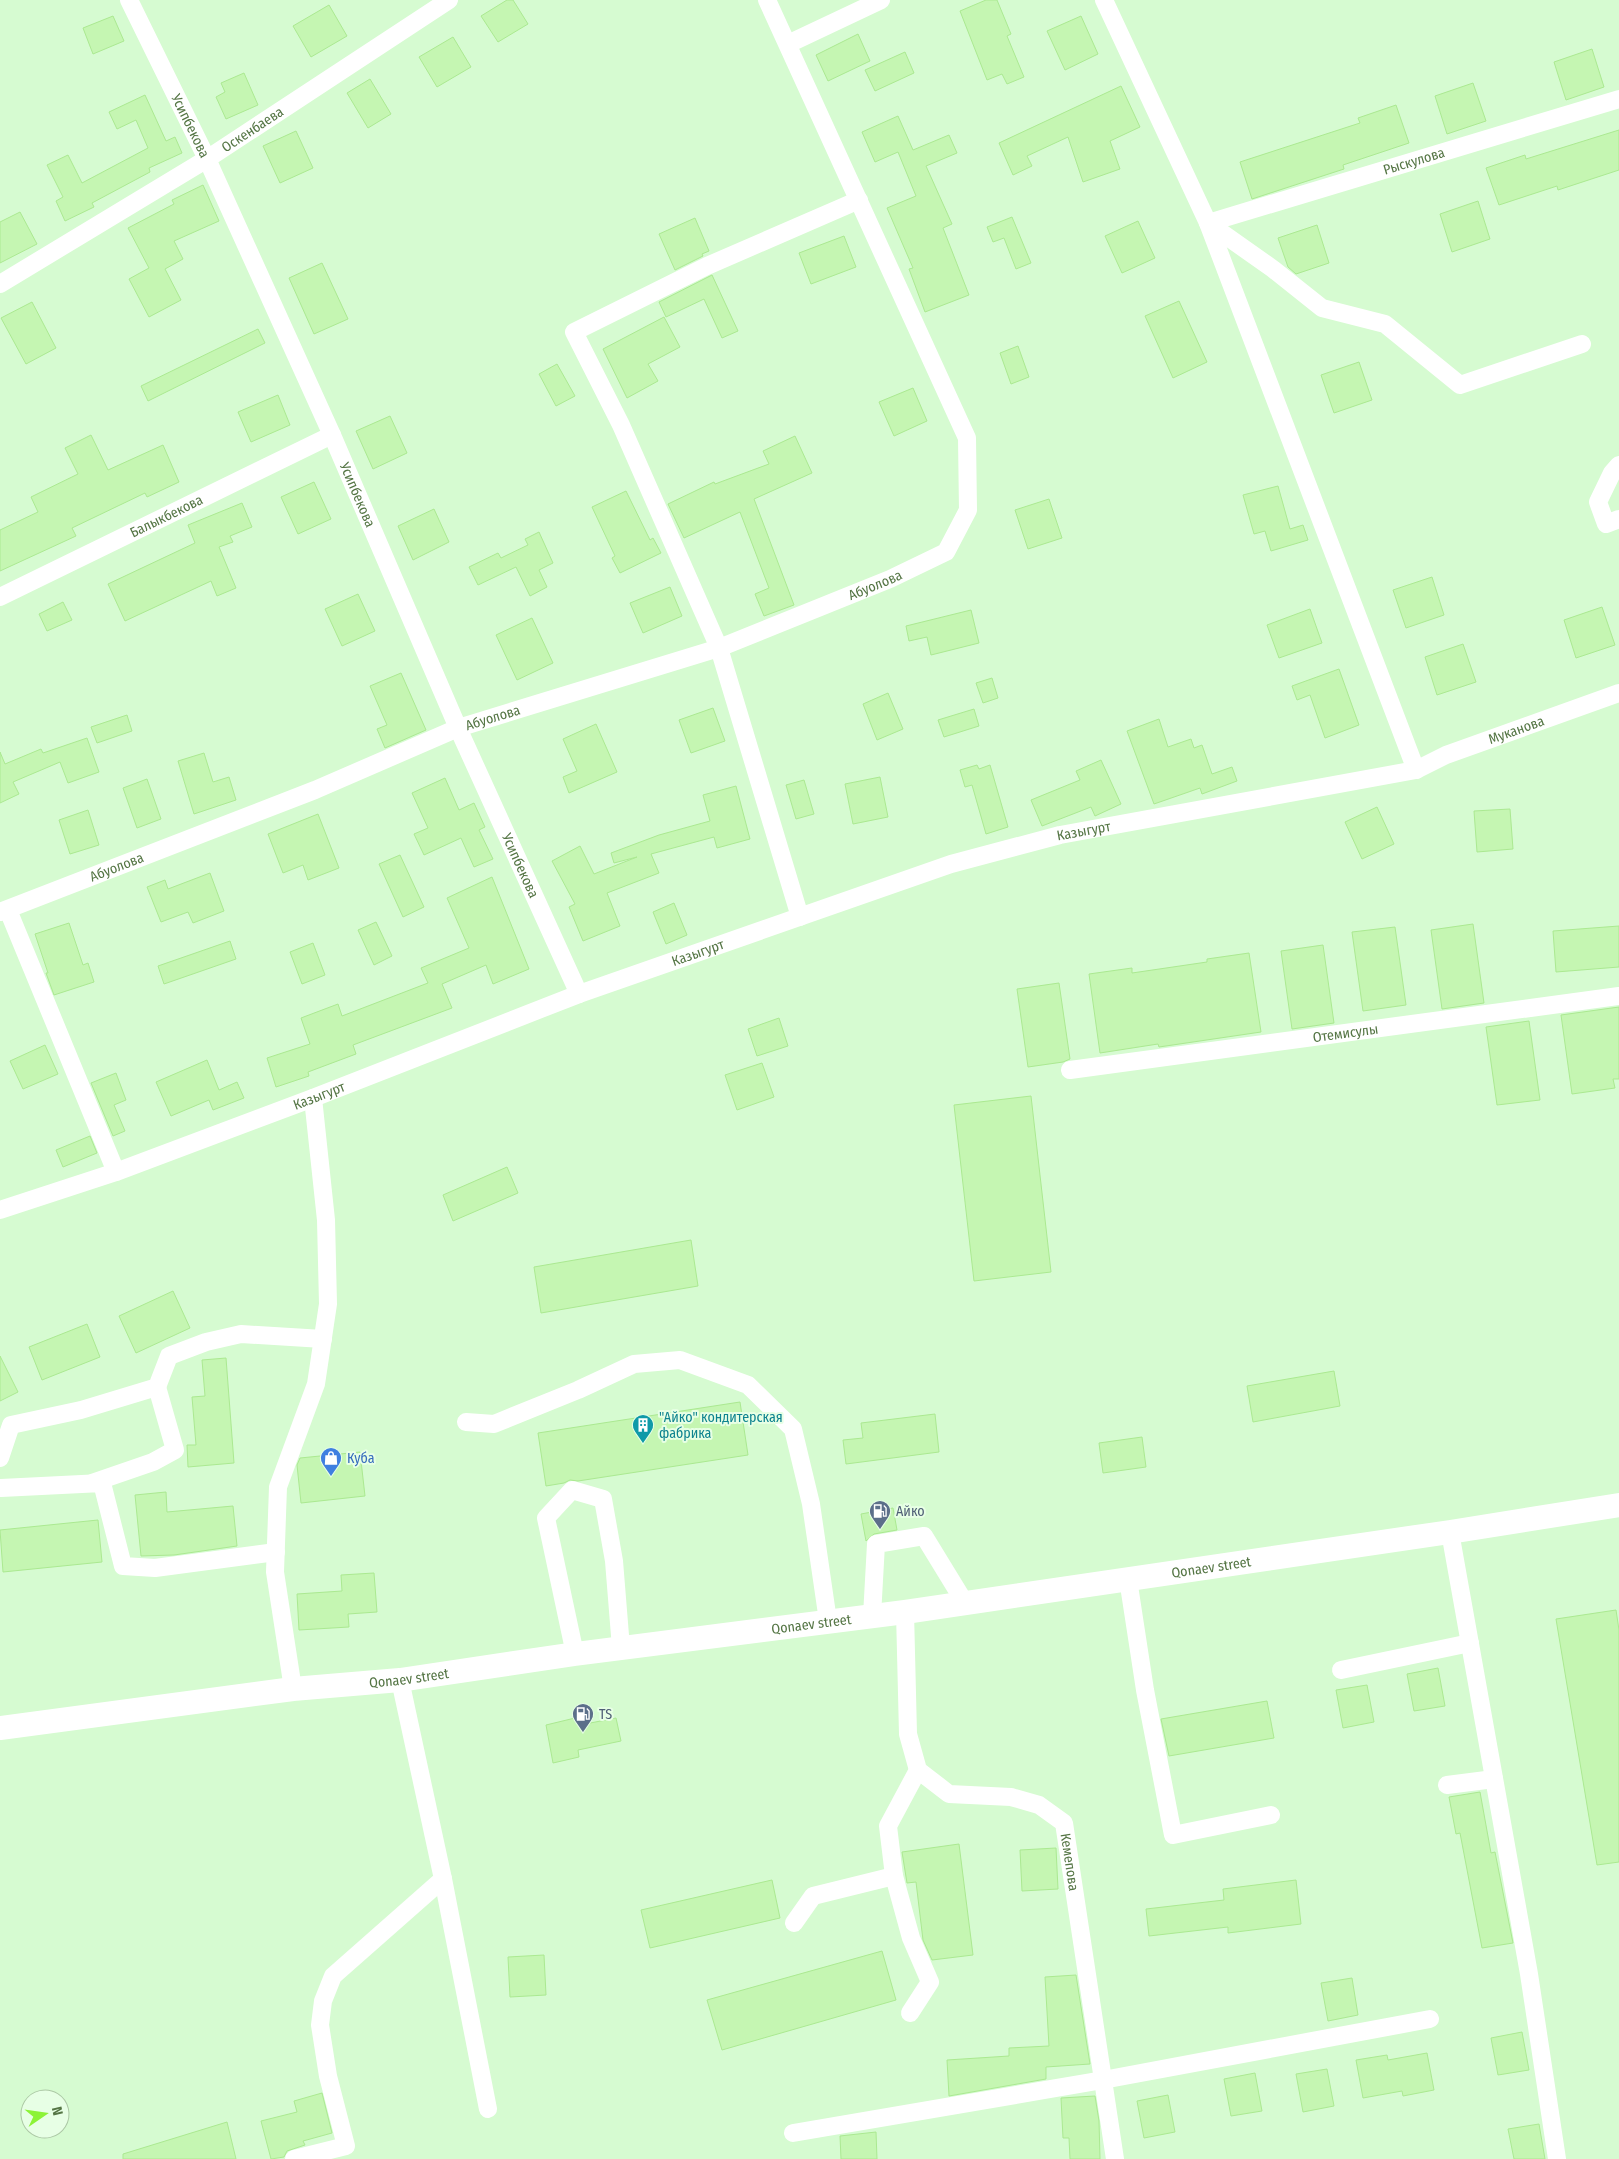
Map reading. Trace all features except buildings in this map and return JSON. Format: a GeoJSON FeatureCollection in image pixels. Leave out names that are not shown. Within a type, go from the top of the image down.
{"type":"FeatureCollection","features":[{"type":"Feature","properties":{"kind":"main road","name":"Qonaev street"},"geometry":{"type":"LineString","coordinates":[[0,1728],[293,1688],[400,1680],[574,1654],[905,1612],[1450,1532],[1619,1505]]}},
{"type":"Feature","properties":{"kind":"street","name":"Усипбекова"},"geometry":{"type":"LineString","coordinates":[[130,0],[208,159],[332,435],[458,728],[579,994]]}},
{"type":"Feature","properties":{"kind":"street","name":"Оскенбаева"},"geometry":{"type":"LineString","coordinates":[[0,284],[208,159],[449,0]]}},
{"type":"Feature","properties":{"kind":"street"},"geometry":{"type":"LineString","coordinates":[[767,0],[859,200],[707,266],[574,332],[621,425],[719,648],[800,917]]}},
{"type":"Feature","properties":{"kind":"street"},"geometry":{"type":"LineString","coordinates":[[788,44],[881,0]]}},
{"type":"Feature","properties":{"kind":"street"},"geometry":{"type":"LineString","coordinates":[[1104,0],[1208,224],[1416,770]]}},
{"type":"Feature","properties":{"kind":"street","name":"Рыскулова"},"geometry":{"type":"LineString","coordinates":[[1208,224],[1619,99]]}},
{"type":"Feature","properties":{"kind":"street","name":"Абуолова"},"geometry":{"type":"LineString","coordinates":[[4,911],[315,790],[458,728],[719,648],[890,579],[946,552],[968,510],[967,438],[859,200]]}},
{"type":"Feature","properties":{"kind":"street"},"geometry":{"type":"LineString","coordinates":[[1208,224],[1273,269],[1322,308],[1385,324],[1460,385],[1582,344]]}},
{"type":"Feature","properties":{"kind":"street","name":"Балыкбекова"},"geometry":{"type":"LineString","coordinates":[[0,597],[332,435]]}},
{"type":"Feature","properties":{"kind":"street"},"geometry":{"type":"LineString","coordinates":[[1619,464],[1612,473],[1598,502],[1606,524],[1619,519]]}},
{"type":"Feature","properties":{"kind":"street","name":"Муканова"},"geometry":{"type":"LineString","coordinates":[[1416,770],[1446,755],[1619,693]]}},
{"type":"Feature","properties":{"kind":"street","name":"Казыгурт"},"geometry":{"type":"LineString","coordinates":[[0,1210],[116,1172],[313,1098],[579,994],[951,864],[1060,835],[1416,770]]}},
{"type":"Feature","properties":{"kind":"street"},"geometry":{"type":"LineString","coordinates":[[4,911],[116,1172]]}},
{"type":"Feature","properties":{"kind":"street","name":"Отемисулы"},"geometry":{"type":"LineString","coordinates":[[1070,1070],[1619,996]]}},
{"type":"Feature","properties":{"kind":"street"},"geometry":{"type":"LineString","coordinates":[[293,1688],[275,1572],[278,1487],[316,1384],[328,1304],[326,1220],[313,1098]]}},
{"type":"Feature","properties":{"kind":"street"},"geometry":{"type":"LineString","coordinates":[[92,1484],[153,1462],[175,1450],[157,1387],[169,1356],[206,1342],[241,1334],[323,1339]]}},
{"type":"Feature","properties":{"kind":"street"},"geometry":{"type":"LineString","coordinates":[[466,1422],[494,1424],[578,1390],[634,1364],[680,1360],[748,1385],[793,1429],[811,1504],[828,1622]]}},
{"type":"Feature","properties":{"kind":"street"},"geometry":{"type":"LineString","coordinates":[[0,1458],[11,1424],[81,1410],[157,1387]]}},
{"type":"Feature","properties":{"kind":"street"},"geometry":{"type":"LineString","coordinates":[[0,1486],[102,1483],[123,1566],[155,1568],[276,1552]]}},
{"type":"Feature","properties":{"kind":"street"},"geometry":{"type":"LineString","coordinates":[[574,1654],[546,1518],[572,1490],[603,1499],[614,1560],[621,1648]]}},
{"type":"Feature","properties":{"kind":"street"},"geometry":{"type":"LineString","coordinates":[[1450,1532],[1529,1974],[1557,2159]]}},
{"type":"Feature","properties":{"kind":"street"},"geometry":{"type":"LineString","coordinates":[[872,1616],[876,1544],[924,1536],[965,1603]]}},
{"type":"Feature","properties":{"kind":"street"},"geometry":{"type":"LineString","coordinates":[[1128,1579],[1173,1835],[1271,1815]]}},
{"type":"Feature","properties":{"kind":"street"},"geometry":{"type":"LineString","coordinates":[[905,1612],[908,1734],[918,1770],[888,1826],[894,1876],[911,1938],[930,1982],[910,2013]]}},
{"type":"Feature","properties":{"kind":"street"},"geometry":{"type":"LineString","coordinates":[[1341,1670],[1470,1643]]}},
{"type":"Feature","properties":{"kind":"street"},"geometry":{"type":"LineString","coordinates":[[400,1680],[443,1879],[488,2109]]}},
{"type":"Feature","properties":{"kind":"street","name":"Кемепова"},"geometry":{"type":"LineString","coordinates":[[918,1770],[949,1794],[1011,1797],[1039,1805],[1064,1824],[1115,2159]]}},
{"type":"Feature","properties":{"kind":"street"},"geometry":{"type":"LineString","coordinates":[[1447,1785],[1494,1779]]}},
{"type":"Feature","properties":{"kind":"street"},"geometry":{"type":"LineString","coordinates":[[794,1923],[813,1896],[894,1876]]}},
{"type":"Feature","properties":{"kind":"street"},"geometry":{"type":"LineString","coordinates":[[294,2159],[346,2146],[328,2076],[320,2025],[323,2001],[333,1976],[443,1879]]}},
{"type":"Feature","properties":{"kind":"street"},"geometry":{"type":"LineString","coordinates":[[793,2133],[1103,2080],[1430,2018]]}},
{"type":"Feature","properties":{"kind":"shaded area"},"geometry":{"type":"Polygon","coordinates":[[[0,0],[1619,0],[1619,2159],[0,2159],[0,0]]]}},
{"type":"Feature","properties":{"kind":"place","name":"\"Айко\" кондитерская фабрика"},"geometry":{"type":"Point","coordinates":[643,1444]}},
{"type":"Feature","properties":{"kind":"place","name":"Куба"},"geometry":{"type":"Point","coordinates":[331,1477]}},
{"type":"Feature","properties":{"kind":"place","name":"Айко"},"geometry":{"type":"Point","coordinates":[880,1530]}},
{"type":"Feature","properties":{"kind":"place","name":"TS"},"geometry":{"type":"Point","coordinates":[583,1733]}}]}
